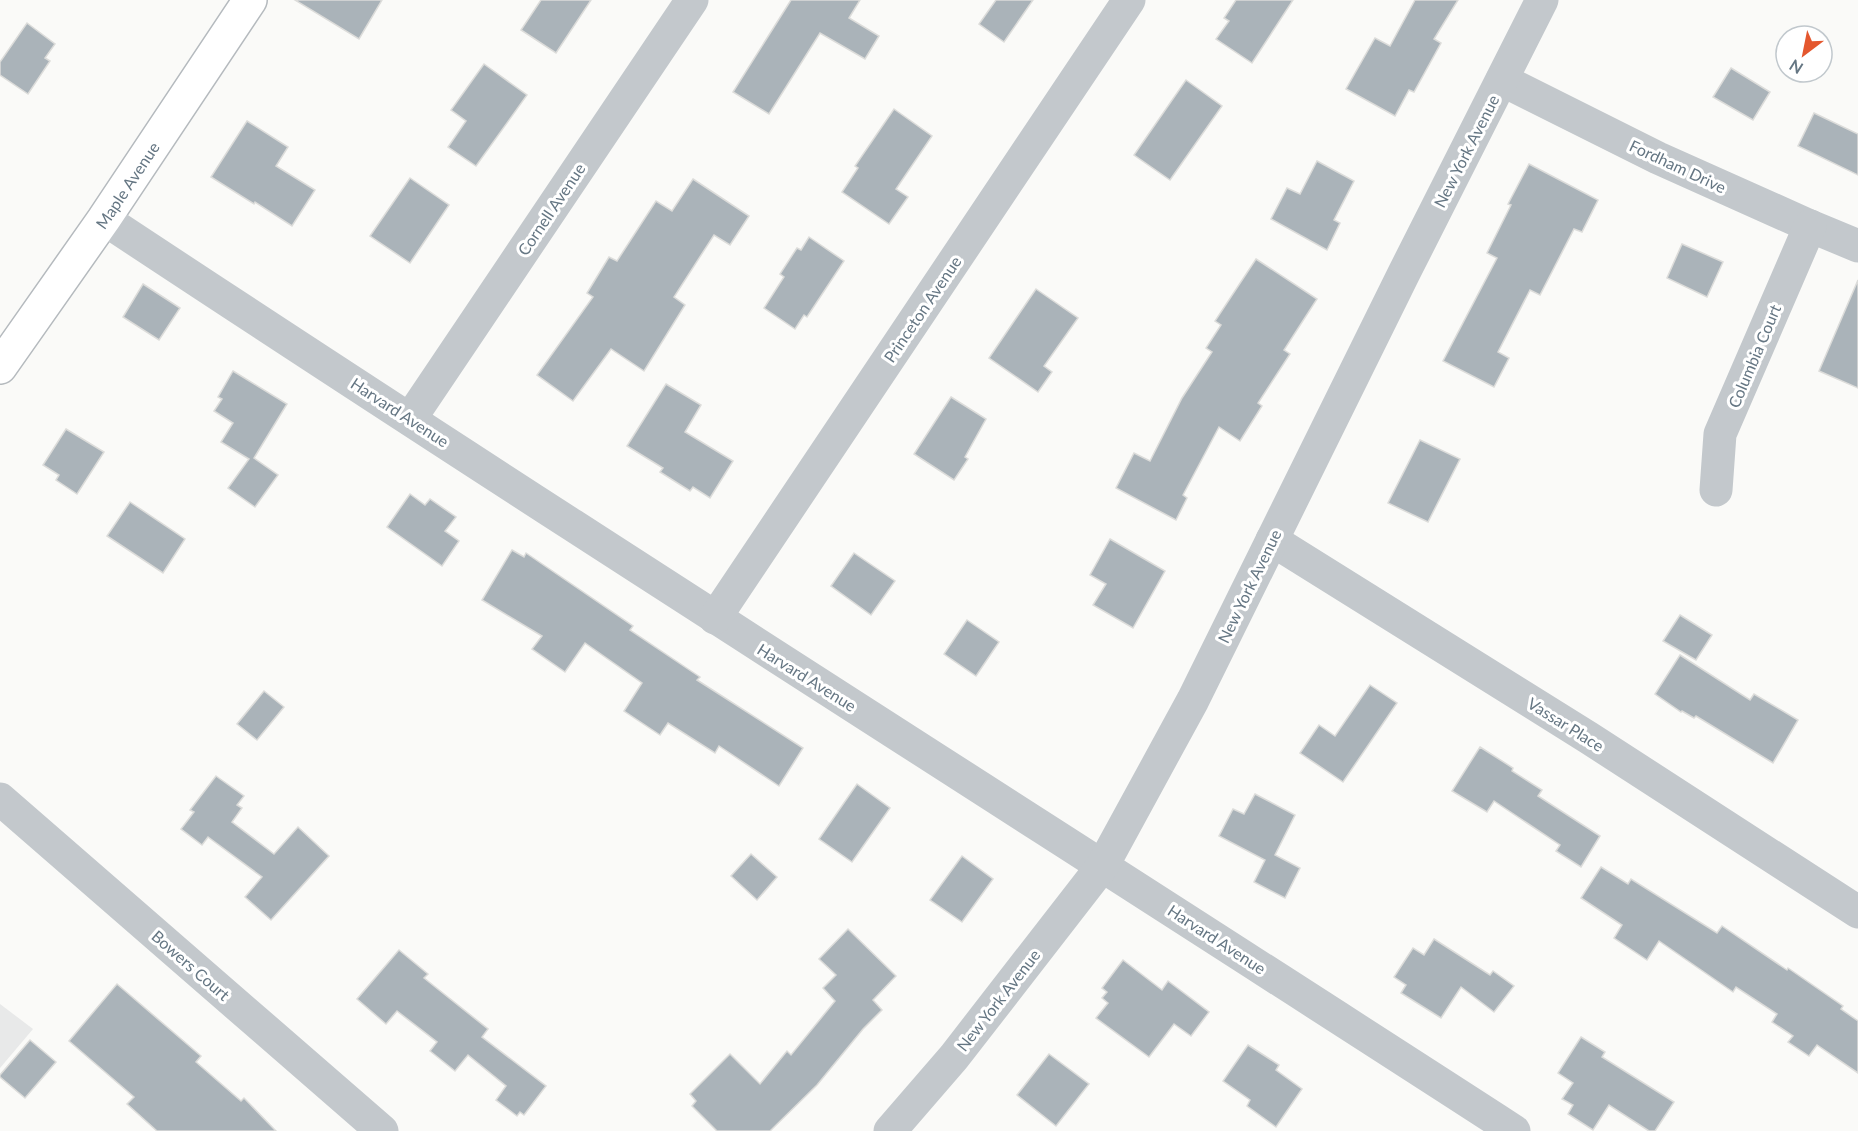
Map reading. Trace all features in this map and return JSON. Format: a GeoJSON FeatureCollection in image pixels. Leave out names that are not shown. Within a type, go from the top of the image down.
{"type":"FeatureCollection","features":[{"type":"Feature","properties":{"kind":"main road","name":"Maple Avenue"},"geometry":{"type":"LineString","coordinates":[[0,367],[104,219],[250,0]]}},
{"type":"Feature","properties":{"kind":"street","name":"Cornell Avenue"},"geometry":{"type":"LineString","coordinates":[[410,419],[692,0]]}},
{"type":"Feature","properties":{"kind":"street","name":"Princeton Avenue"},"geometry":{"type":"LineString","coordinates":[[715,618],[1129,0]]}},
{"type":"Feature","properties":{"kind":"street","name":"New York Avenue"},"geometry":{"type":"LineString","coordinates":[[890,1131],[954,1057],[1103,865],[1193,700],[1542,0]]}},
{"type":"Feature","properties":{"kind":"street","name":"Fordham Drive"},"geometry":{"type":"LineString","coordinates":[[1502,80],[1658,158],[1858,246]]}},
{"type":"Feature","properties":{"kind":"street","name":"Harvard Avenue"},"geometry":{"type":"LineString","coordinates":[[104,219],[715,618],[1514,1131]]}},
{"type":"Feature","properties":{"kind":"street","name":"Columbia Court"},"geometry":{"type":"LineString","coordinates":[[1716,490],[1720,434],[1810,226]]}},
{"type":"Feature","properties":{"kind":"street","name":"Vassar Place"},"geometry":{"type":"LineString","coordinates":[[1272,540],[1589,738],[1858,912]]}},
{"type":"Feature","properties":{"kind":"street","name":"Bowers Court"},"geometry":{"type":"LineString","coordinates":[[0,799],[382,1131]]}},
{"type":"Feature","properties":{"kind":"shaded area"},"geometry":{"type":"Polygon","coordinates":[[[0,1004],[33,1029],[0,1068],[0,1004]]]}},
{"type":"Feature","properties":{"kind":"building"},"geometry":{"type":"Polygon","coordinates":[[[295,0],[382,0],[359,39],[295,0]]]}},
{"type":"Feature","properties":{"kind":"building"},"geometry":{"type":"Polygon","coordinates":[[[541,0],[591,0],[556,53],[521,30],[541,0]]]}},
{"type":"Feature","properties":{"kind":"building"},"geometry":{"type":"Polygon","coordinates":[[[791,0],[860,0],[849,18],[879,36],[865,59],[820,33],[769,114],[733,92],[791,0]]]}},
{"type":"Feature","properties":{"kind":"building"},"geometry":{"type":"Polygon","coordinates":[[[996,0],[1033,0],[1004,42],[979,24],[996,0]]]}},
{"type":"Feature","properties":{"kind":"building"},"geometry":{"type":"Polygon","coordinates":[[[1236,0],[1293,0],[1252,63],[1216,39],[1229,21],[1224,18],[1236,0]]]}},
{"type":"Feature","properties":{"kind":"building"},"geometry":{"type":"Polygon","coordinates":[[[1415,0],[1458,0],[1434,39],[1441,43],[1414,92],[1409,90],[1395,116],[1346,89],[1375,38],[1390,46],[1415,0]]]}},
{"type":"Feature","properties":{"kind":"building"},"geometry":{"type":"Polygon","coordinates":[[[27,23],[55,44],[45,58],[50,61],[28,94],[0,75],[0,62],[27,23]]]}},
{"type":"Feature","properties":{"kind":"building"},"geometry":{"type":"Polygon","coordinates":[[[484,64],[527,95],[476,166],[448,147],[466,121],[451,110],[484,64]]]}},
{"type":"Feature","properties":{"kind":"building"},"geometry":{"type":"Polygon","coordinates":[[[1731,68],[1770,92],[1753,120],[1713,97],[1731,68]]]}},
{"type":"Feature","properties":{"kind":"building"},"geometry":{"type":"Polygon","coordinates":[[[1186,80],[1222,106],[1170,180],[1134,155],[1186,80]]]}},
{"type":"Feature","properties":{"kind":"building"},"geometry":{"type":"Polygon","coordinates":[[[894,109],[932,136],[896,189],[908,197],[889,224],[842,192],[858,168],[855,166],[894,109]]]}},
{"type":"Feature","properties":{"kind":"building"},"geometry":{"type":"Polygon","coordinates":[[[1814,113],[1858,134],[1858,175],[1798,146],[1814,113]]]}},
{"type":"Feature","properties":{"kind":"building"},"geometry":{"type":"Polygon","coordinates":[[[247,121],[288,147],[276,166],[315,190],[292,226],[211,177],[247,121]]]}},
{"type":"Feature","properties":{"kind":"building"},"geometry":{"type":"Polygon","coordinates":[[[1317,161],[1354,181],[1334,220],[1340,223],[1327,250],[1271,219],[1287,188],[1300,194],[1317,161]]]}},
{"type":"Feature","properties":{"kind":"building"},"geometry":{"type":"Polygon","coordinates":[[[1529,164],[1598,200],[1582,232],[1574,229],[1540,295],[1530,290],[1498,352],[1509,358],[1494,387],[1443,361],[1497,258],[1487,253],[1511,205],[1508,204],[1529,164]]]}},
{"type":"Feature","properties":{"kind":"building"},"geometry":{"type":"Polygon","coordinates":[[[410,178],[449,205],[410,263],[370,236],[410,178]]]}},
{"type":"Feature","properties":{"kind":"building"},"geometry":{"type":"Polygon","coordinates":[[[693,179],[749,216],[730,245],[714,235],[674,297],[685,305],[644,371],[611,349],[573,401],[537,375],[593,297],[587,293],[609,257],[617,261],[656,201],[672,211],[693,179]]]}},
{"type":"Feature","properties":{"kind":"building"},"geometry":{"type":"Polygon","coordinates":[[[809,237],[844,261],[807,317],[804,315],[795,329],[764,308],[784,277],[780,274],[797,248],[801,250],[809,237]]]}},
{"type":"Feature","properties":{"kind":"building"},"geometry":{"type":"Polygon","coordinates":[[[1682,244],[1723,262],[1707,297],[1667,278],[1682,244]]]}},
{"type":"Feature","properties":{"kind":"building"},"geometry":{"type":"Polygon","coordinates":[[[1256,259],[1317,299],[1284,350],[1290,354],[1258,403],[1262,406],[1240,441],[1219,427],[1183,495],[1187,498],[1176,520],[1116,488],[1134,453],[1150,461],[1182,398],[1212,352],[1206,348],[1221,325],[1215,321],[1256,259]]]}},
{"type":"Feature","properties":{"kind":"building"},"geometry":{"type":"Polygon","coordinates":[[[1858,280],[1858,388],[1819,371],[1858,280]]]}},
{"type":"Feature","properties":{"kind":"building"},"geometry":{"type":"Polygon","coordinates":[[[143,284],[180,308],[159,340],[123,317],[143,284]]]}},
{"type":"Feature","properties":{"kind":"building"},"geometry":{"type":"Polygon","coordinates":[[[1036,289],[1078,318],[1044,366],[1052,372],[1038,392],[989,358],[1036,289]]]}},
{"type":"Feature","properties":{"kind":"building"},"geometry":{"type":"Polygon","coordinates":[[[233,371],[287,404],[254,458],[278,475],[255,507],[228,488],[249,459],[221,442],[233,423],[214,411],[222,399],[218,397],[233,371]]]}},
{"type":"Feature","properties":{"kind":"building"},"geometry":{"type":"Polygon","coordinates":[[[666,384],[701,405],[685,432],[733,461],[710,498],[693,487],[690,491],[660,472],[663,468],[627,446],[666,384]]]}},
{"type":"Feature","properties":{"kind":"building"},"geometry":{"type":"Polygon","coordinates":[[[951,397],[986,419],[965,457],[968,459],[954,480],[914,454],[951,397]]]}},
{"type":"Feature","properties":{"kind":"building"},"geometry":{"type":"Polygon","coordinates":[[[66,429],[104,452],[77,494],[56,480],[59,475],[43,465],[66,429]]]}},
{"type":"Feature","properties":{"kind":"building"},"geometry":{"type":"Polygon","coordinates":[[[1420,440],[1460,459],[1428,522],[1388,503],[1420,440]]]}},
{"type":"Feature","properties":{"kind":"building"},"geometry":{"type":"Polygon","coordinates":[[[410,494],[425,505],[430,499],[456,517],[445,531],[459,541],[442,566],[387,527],[410,494]]]}},
{"type":"Feature","properties":{"kind":"building"},"geometry":{"type":"Polygon","coordinates":[[[130,502],[185,539],[163,573],[107,536],[130,502]]]}},
{"type":"Feature","properties":{"kind":"building"},"geometry":{"type":"Polygon","coordinates":[[[1110,539],[1165,571],[1133,628],[1093,605],[1106,584],[1090,575],[1110,539]]]}},
{"type":"Feature","properties":{"kind":"building"},"geometry":{"type":"Polygon","coordinates":[[[512,550],[524,557],[526,553],[633,626],[630,630],[700,677],[697,680],[803,748],[779,786],[719,746],[715,753],[668,723],[660,735],[624,711],[642,683],[585,643],[565,672],[532,649],[542,636],[482,600],[512,550]]]}},
{"type":"Feature","properties":{"kind":"building"},"geometry":{"type":"Polygon","coordinates":[[[854,553],[895,581],[871,615],[831,586],[854,553]]]}},
{"type":"Feature","properties":{"kind":"building"},"geometry":{"type":"Polygon","coordinates":[[[1680,615],[1712,635],[1696,660],[1663,641],[1680,615]]]}},
{"type":"Feature","properties":{"kind":"building"},"geometry":{"type":"Polygon","coordinates":[[[967,620],[999,642],[976,676],[944,654],[967,620]]]}},
{"type":"Feature","properties":{"kind":"building"},"geometry":{"type":"Polygon","coordinates":[[[1680,655],[1750,700],[1754,694],[1798,720],[1773,763],[1696,716],[1694,718],[1681,712],[1655,694],[1680,655]]]}},
{"type":"Feature","properties":{"kind":"building"},"geometry":{"type":"Polygon","coordinates":[[[1370,685],[1397,703],[1343,782],[1300,753],[1319,725],[1335,736],[1370,685]]]}},
{"type":"Feature","properties":{"kind":"building"},"geometry":{"type":"Polygon","coordinates":[[[264,691],[284,707],[257,740],[237,724],[264,691]]]}},
{"type":"Feature","properties":{"kind":"building"},"geometry":{"type":"Polygon","coordinates":[[[1480,747],[1542,790],[1538,796],[1600,836],[1581,867],[1556,851],[1560,845],[1494,801],[1487,812],[1452,791],[1480,747]]]}},
{"type":"Feature","properties":{"kind":"building"},"geometry":{"type":"Polygon","coordinates":[[[216,776],[244,796],[237,805],[242,808],[232,822],[274,854],[298,827],[329,856],[271,920],[245,897],[262,877],[208,837],[202,845],[181,829],[194,812],[190,810],[216,776]]]}},
{"type":"Feature","properties":{"kind":"building"},"geometry":{"type":"Polygon","coordinates":[[[857,784],[890,808],[852,862],[819,839],[857,784]]]}},
{"type":"Feature","properties":{"kind":"building"},"geometry":{"type":"Polygon","coordinates":[[[1255,794],[1295,815],[1275,855],[1300,868],[1285,898],[1254,882],[1265,860],[1219,836],[1233,809],[1244,814],[1255,794]]]}},
{"type":"Feature","properties":{"kind":"building"},"geometry":{"type":"Polygon","coordinates":[[[751,854],[777,877],[757,900],[731,876],[751,854]]]}},
{"type":"Feature","properties":{"kind":"building"},"geometry":{"type":"Polygon","coordinates":[[[962,856],[993,879],[962,922],[930,900],[962,856]]]}},
{"type":"Feature","properties":{"kind":"building"},"geometry":{"type":"Polygon","coordinates":[[[1601,867],[1628,884],[1631,879],[1717,933],[1722,926],[1843,1006],[1841,1009],[1858,1021],[1858,1073],[1817,1045],[1809,1056],[1788,1042],[1793,1036],[1772,1022],[1777,1014],[1736,987],[1733,992],[1659,941],[1647,960],[1614,938],[1622,925],[1581,898],[1601,867]]]}},
{"type":"Feature","properties":{"kind":"building"},"geometry":{"type":"Polygon","coordinates":[[[848,929],[896,976],[873,1000],[882,1010],[863,1029],[817,1085],[770,1131],[717,1131],[692,1106],[696,1101],[690,1094],[730,1054],[760,1084],[787,1051],[791,1055],[835,1001],[823,988],[836,975],[819,959],[848,929]]]}},
{"type":"Feature","properties":{"kind":"building"},"geometry":{"type":"Polygon","coordinates":[[[1434,939],[1490,975],[1493,971],[1514,986],[1494,1012],[1461,987],[1441,1018],[1401,993],[1406,985],[1394,977],[1413,948],[1424,955],[1434,939]]]}},
{"type":"Feature","properties":{"kind":"building"},"geometry":{"type":"Polygon","coordinates":[[[399,950],[428,974],[424,978],[488,1029],[482,1037],[546,1086],[524,1115],[520,1112],[517,1116],[496,1100],[506,1086],[468,1055],[455,1071],[430,1051],[437,1042],[397,1011],[386,1024],[357,999],[399,950]]]}},
{"type":"Feature","properties":{"kind":"building"},"geometry":{"type":"Polygon","coordinates":[[[1123,960],[1162,990],[1168,981],[1209,1012],[1191,1036],[1174,1024],[1149,1057],[1096,1018],[1108,1003],[1102,998],[1107,992],[1102,988],[1123,960]]]}},
{"type":"Feature","properties":{"kind":"building"},"geometry":{"type":"Polygon","coordinates":[[[117,984],[201,1056],[196,1062],[241,1101],[244,1098],[276,1131],[157,1131],[127,1104],[134,1097],[69,1041],[117,984]]]}},
{"type":"Feature","properties":{"kind":"building"},"geometry":{"type":"Polygon","coordinates":[[[1581,1037],[1605,1052],[1602,1057],[1674,1102],[1655,1131],[1649,1131],[1609,1105],[1593,1130],[1568,1114],[1573,1105],[1562,1099],[1573,1083],[1558,1073],[1581,1037]]]}},
{"type":"Feature","properties":{"kind":"building"},"geometry":{"type":"Polygon","coordinates":[[[30,1040],[56,1062],[25,1098],[0,1075],[30,1040]]]}},
{"type":"Feature","properties":{"kind":"building"},"geometry":{"type":"Polygon","coordinates":[[[1248,1045],[1279,1065],[1276,1070],[1302,1089],[1276,1127],[1247,1106],[1250,1100],[1223,1081],[1248,1045]]]}},
{"type":"Feature","properties":{"kind":"building"},"geometry":{"type":"Polygon","coordinates":[[[1049,1054],[1089,1084],[1056,1126],[1017,1095],[1049,1054]]]}}]}
